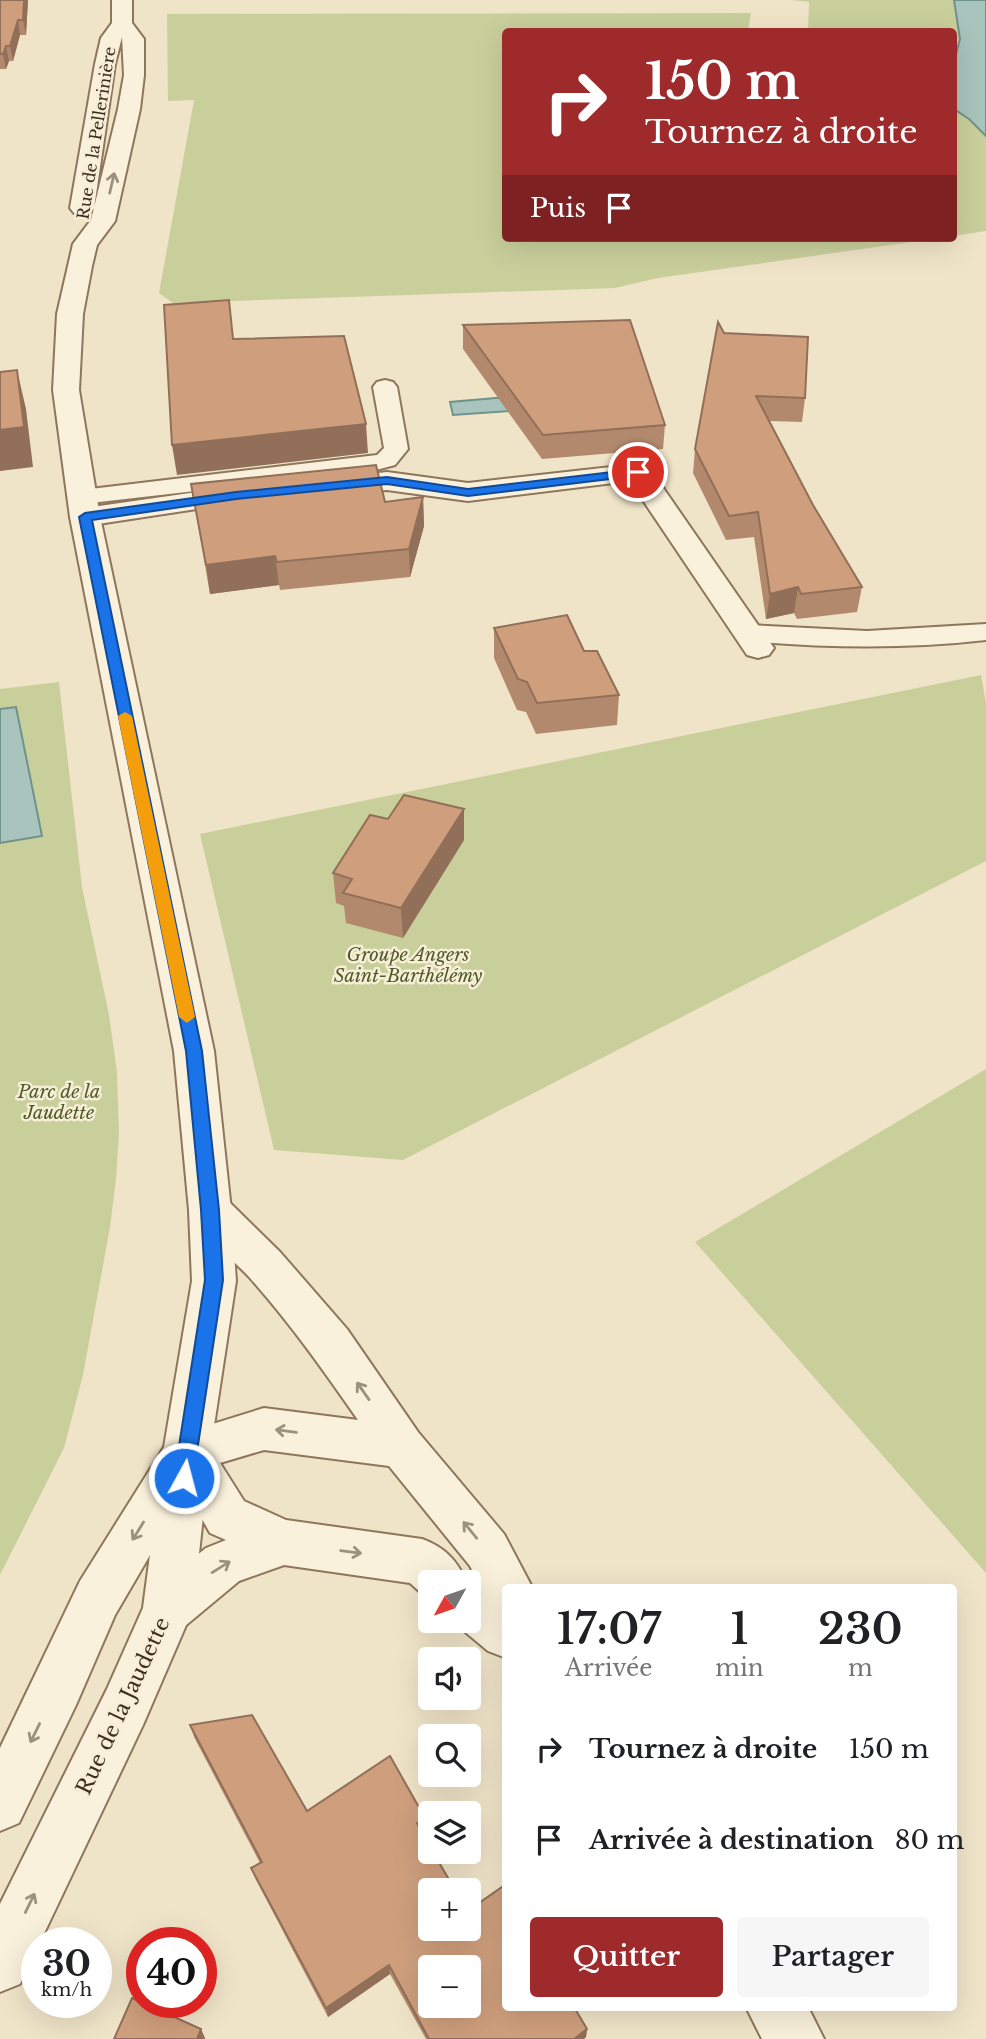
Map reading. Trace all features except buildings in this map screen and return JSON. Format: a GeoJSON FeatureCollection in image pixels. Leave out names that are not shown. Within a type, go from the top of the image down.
{"type":"FeatureCollection","features":[{"type":"Feature","properties":{"kind":"street","name":"Rue de la Pellerinière"},"geometry":{"type":"LineString","coordinates":[[85,244],[79,222],[111,38],[122,24],[122,0]]}},
{"type":"Feature","properties":{"kind":"street","name":"Rue de la Pellerinière"},"geometry":{"type":"LineString","coordinates":[[122,24],[134,39],[129,109],[103,221],[85,244],[70,314],[66,390],[84,507],[194,1051],[210,1210],[214,1280],[187,1452]]}},
{"type":"Feature","properties":{"kind":"street"},"geometry":{"type":"LineString","coordinates":[[84,507],[387,481],[468,492],[638,472],[753,640]]}},
{"type":"Feature","properties":{"kind":"street"},"geometry":{"type":"LineString","coordinates":[[210,1210],[265,1265],[331,1343],[402,1447],[487,1550],[505,1584]]}},
{"type":"Feature","properties":{"kind":"street"},"geometry":{"type":"LineString","coordinates":[[0,1804],[58,1687],[97,1598],[187,1452],[264,1429],[402,1447]]}},
{"type":"Feature","properties":{"kind":"street"},"geometry":{"type":"LineString","coordinates":[[187,1452],[227,1517],[284,1542],[422,1562],[430,1570]]}},
{"type":"Feature","properties":{"kind":"street","name":"Rue de la Jaudette"},"geometry":{"type":"LineString","coordinates":[[0,1964],[125,1707],[168,1609],[187,1452]]}},
{"type":"Feature","properties":{"kind":"street"},"geometry":{"type":"LineString","coordinates":[[168,1609],[222,1564],[284,1542]]}},
{"type":"Feature","properties":{"kind":"street"},"geometry":{"type":"LineString","coordinates":[[481,1614],[502,1631]]}},
{"type":"Feature","properties":{"kind":"street"},"geometry":{"type":"LineString","coordinates":[[777,2011],[795,2039]]}},
{"type":"Feature","properties":{"kind":"lane"},"geometry":{"type":"LineString","coordinates":[[84,507],[386,460],[396,449],[385,387]]}},
{"type":"Feature","properties":{"kind":"lane"},"geometry":{"type":"LineString","coordinates":[[753,640],[783,636],[945,637],[986,632]]}},
{"type":"Feature","properties":{"kind":"green space"},"geometry":{"type":"Polygon","coordinates":[[[792,0],[986,0],[986,231],[957,236],[957,28],[808,28],[809,2],[792,0]]]}},
{"type":"Feature","properties":{"kind":"green space"},"geometry":{"type":"Polygon","coordinates":[[[751,13],[748,28],[502,28],[502,242],[911,242],[658,278],[615,288],[173,303],[159,293],[194,100],[168,101],[167,14],[751,13]]]}},
{"type":"Feature","properties":{"kind":"green space","name":"Groupe Angers Saint-Barthélémy"},"geometry":{"type":"Polygon","coordinates":[[[981,675],[986,703],[986,861],[403,1160],[274,1150],[200,834],[981,675]]]}},
{"type":"Feature","properties":{"kind":"green space","name":"Parc de la Jaudette"},"geometry":{"type":"Polygon","coordinates":[[[59,682],[82,887],[109,1015],[117,1072],[119,1133],[116,1179],[83,1375],[64,1448],[0,1575],[0,689],[59,682]]]}},
{"type":"Feature","properties":{"kind":"green space"},"geometry":{"type":"Polygon","coordinates":[[[986,1069],[986,1573],[695,1242],[986,1069]]]}},
{"type":"Feature","properties":{"kind":"water"},"geometry":{"type":"Polygon","coordinates":[[[954,0],[986,0],[986,136],[957,111],[957,50],[960,39],[954,0]]]}},
{"type":"Feature","properties":{"kind":"water"},"geometry":{"type":"Polygon","coordinates":[[[507,397],[511,411],[453,415],[450,402],[507,397]]]}},
{"type":"Feature","properties":{"kind":"water"},"geometry":{"type":"Polygon","coordinates":[[[16,707],[42,836],[0,843],[0,709],[16,707]]]}},
{"type":"Feature","properties":{"kind":"slow traffic"},"geometry":{"type":"LineString","coordinates":[[125,716],[187,1017]]}},
{"type":"Feature","properties":{"kind":"route"},"geometry":{"type":"LineString","coordinates":[[184,1478],[214,1280],[210,1210],[194,1051],[85,517],[236,495],[387,481],[468,492],[638,472]]}}]}
